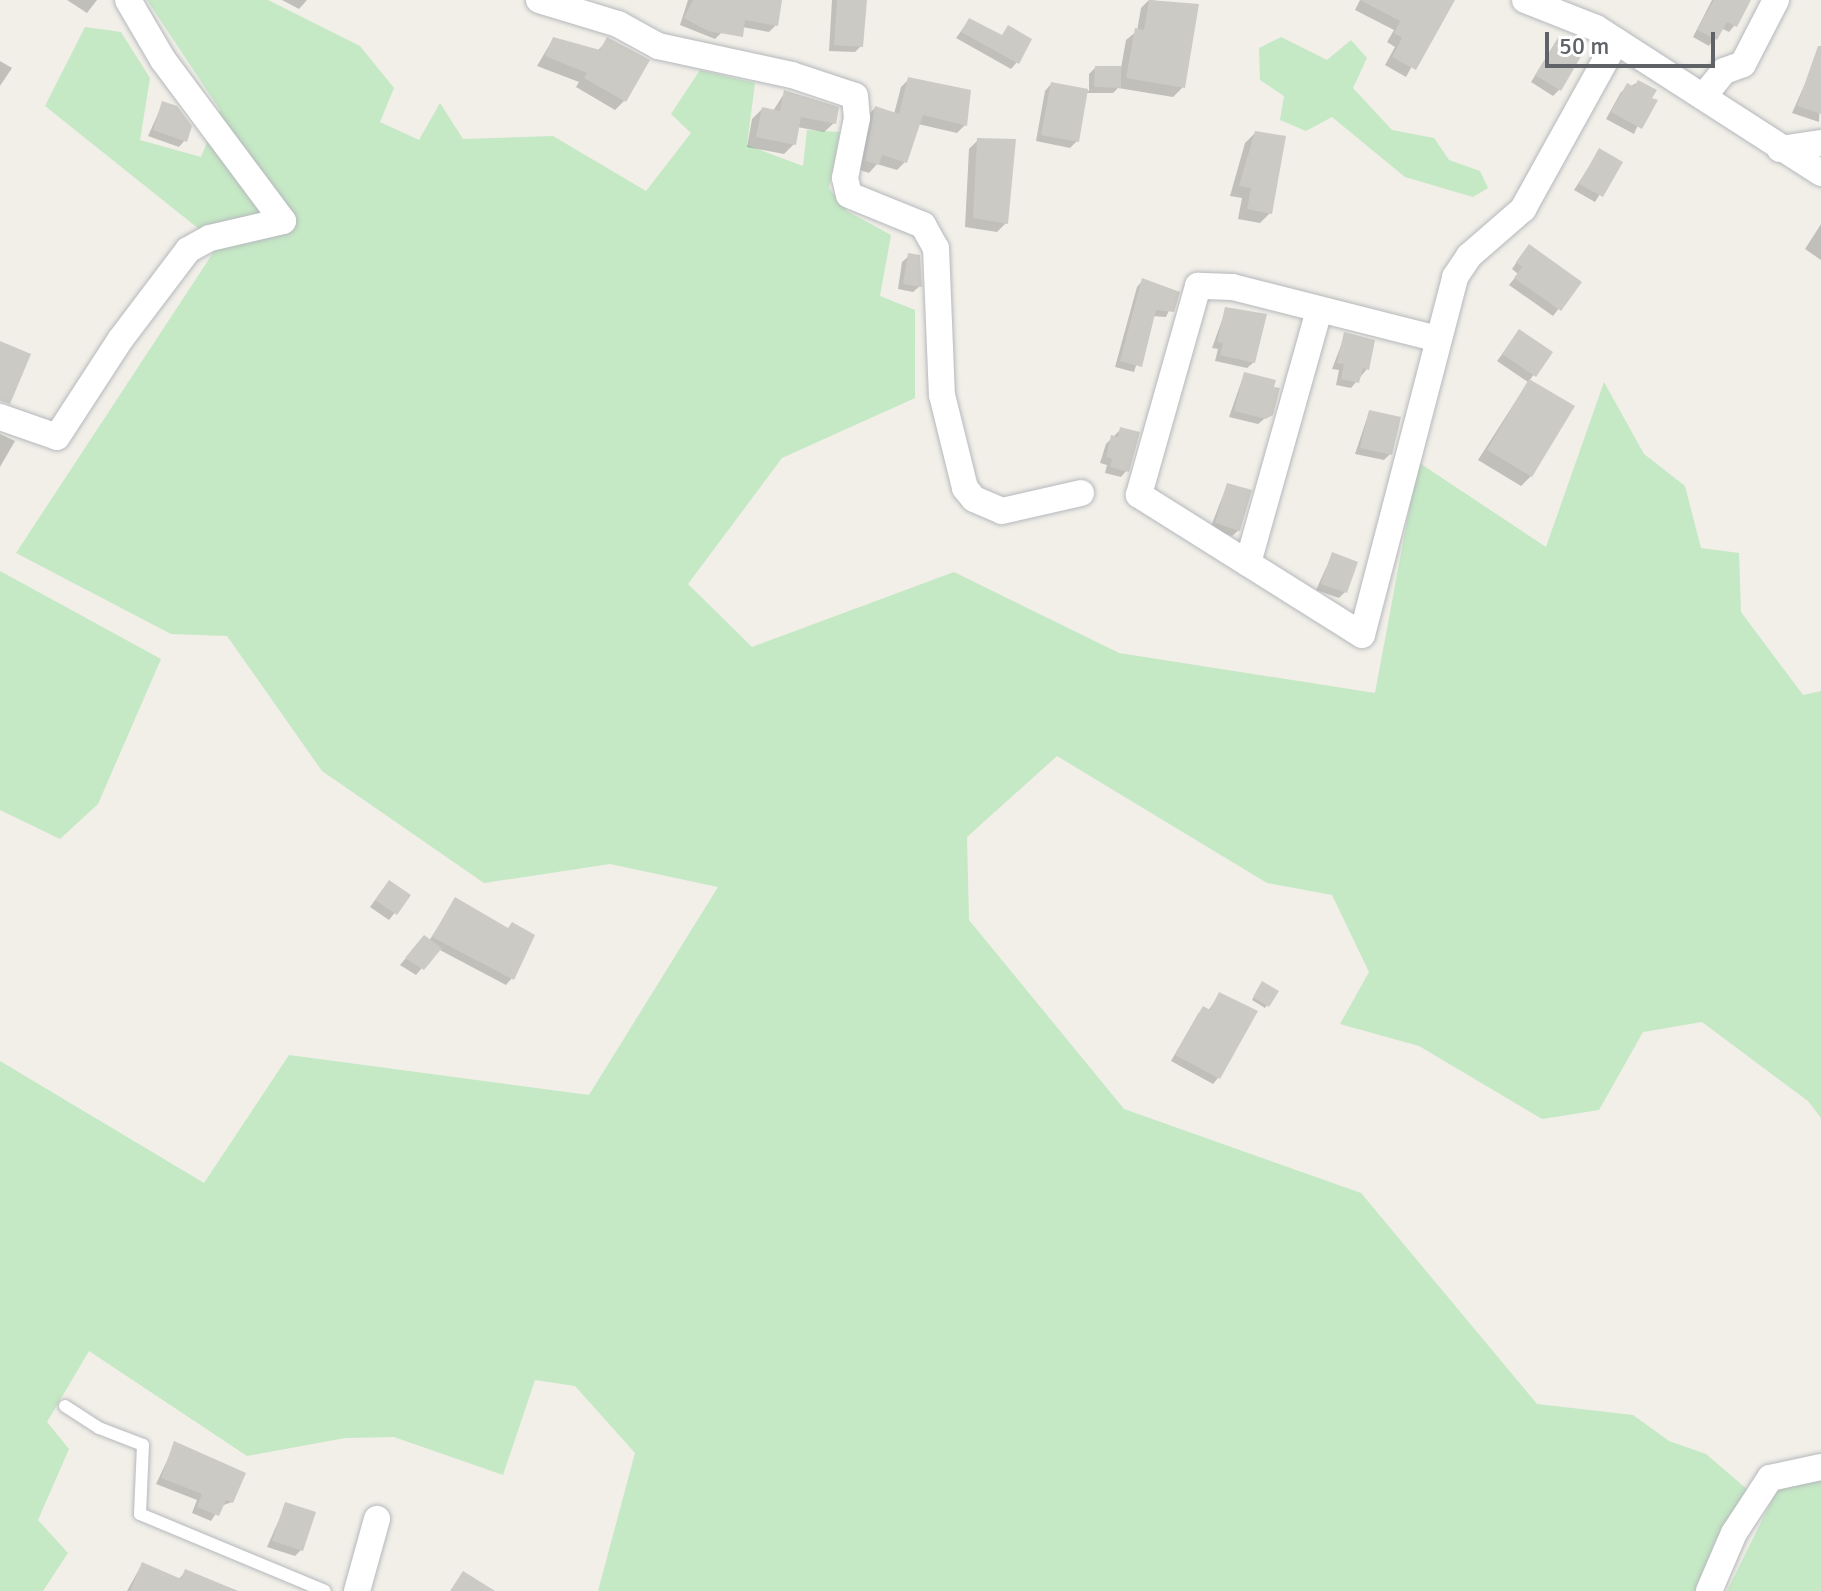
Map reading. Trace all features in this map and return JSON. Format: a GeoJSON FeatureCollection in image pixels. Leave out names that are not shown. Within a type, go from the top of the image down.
{"type":"FeatureCollection","features":[{"type":"Feature","properties":{"kind":"street"},"geometry":{"type":"LineString","coordinates":[[0,417],[57,437],[120,340],[188,250],[210,238],[283,221],[163,60],[128,0]]}},
{"type":"Feature","properties":{"kind":"street"},"geometry":{"type":"LineString","coordinates":[[539,0],[618,24],[658,46],[792,75],[855,96],[857,118],[845,178],[849,195],[923,225],[936,248],[942,395],[965,488],[974,499],[1002,511],[1081,493]]}},
{"type":"Feature","properties":{"kind":"street"},"geometry":{"type":"LineString","coordinates":[[1525,0],[1616,41],[1821,173]]}},
{"type":"Feature","properties":{"kind":"street"},"geometry":{"type":"LineString","coordinates":[[1703,97],[1724,71],[1743,64],[1776,0]]}},
{"type":"Feature","properties":{"kind":"street"},"geometry":{"type":"LineString","coordinates":[[1438,339],[1232,287],[1198,286],[1139,495],[1362,635],[1455,277],[1469,256],[1523,209],[1616,41]]}},
{"type":"Feature","properties":{"kind":"street"},"geometry":{"type":"LineString","coordinates":[[1780,149],[1821,143]]}},
{"type":"Feature","properties":{"kind":"street"},"geometry":{"type":"LineString","coordinates":[[1248,563],[1319,311]]}},
{"type":"Feature","properties":{"kind":"street"},"geometry":{"type":"LineString","coordinates":[[1709,1591],[1734,1533],[1770,1478],[1821,1467]]}},
{"type":"Feature","properties":{"kind":"street"},"geometry":{"type":"LineString","coordinates":[[357,1591],[377,1519]]}},
{"type":"Feature","properties":{"kind":"lane"},"geometry":{"type":"LineString","coordinates":[[65,1406],[99,1428],[143,1445],[140,1514],[325,1591]]}},
{"type":"Feature","properties":{"kind":"green space"},"geometry":{"type":"Polygon","coordinates":[[[147,0],[268,0],[360,46],[394,88],[380,122],[419,140],[440,103],[463,139],[553,136],[646,191],[691,133],[671,114],[700,70],[755,83],[747,145],[803,166],[807,130],[840,132],[829,188],[847,211],[891,235],[880,296],[915,310],[915,398],[782,458],[688,584],[752,647],[954,572],[1119,653],[1375,693],[1418,462],[1546,547],[1604,382],[1644,454],[1685,486],[1701,548],[1739,553],[1741,612],[1803,695],[1821,691],[1821,1118],[1808,1101],[1702,1022],[1643,1032],[1599,1110],[1542,1119],[1419,1046],[1340,1024],[1369,972],[1332,895],[1267,883],[1057,756],[967,837],[969,920],[1124,1109],[1361,1193],[1537,1404],[1633,1415],[1669,1441],[1706,1454],[1748,1490],[1717,1537],[1695,1591],[598,1591],[635,1453],[575,1386],[535,1380],[503,1475],[394,1437],[345,1438],[247,1456],[89,1351],[47,1422],[69,1449],[38,1520],[68,1553],[43,1591],[0,1591],[0,1061],[204,1183],[289,1055],[589,1095],[718,887],[610,864],[484,883],[322,771],[227,636],[171,634],[16,553],[234,221],[199,229],[45,106],[85,27],[121,32],[150,78],[140,140],[201,157],[220,110],[147,0]]]}},
{"type":"Feature","properties":{"kind":"green space"},"geometry":{"type":"Polygon","coordinates":[[[1281,37],[1327,60],[1351,40],[1367,58],[1353,88],[1392,130],[1434,138],[1449,160],[1480,171],[1488,188],[1473,197],[1405,177],[1332,117],[1306,131],[1280,120],[1284,96],[1260,80],[1259,48],[1281,37]]]}},
{"type":"Feature","properties":{"kind":"green space"},"geometry":{"type":"Polygon","coordinates":[[[0,571],[161,659],[98,804],[60,839],[0,810],[0,571]]]}},
{"type":"Feature","properties":{"kind":"green space"},"geometry":{"type":"Polygon","coordinates":[[[1821,1476],[1821,1591],[1727,1591],[1777,1490],[1821,1476]]]}},
{"type":"Feature","properties":{"kind":"building"},"geometry":{"type":"Polygon","coordinates":[[[693,0],[782,0],[778,26],[745,20],[743,37],[708,31],[684,18],[693,0]]]}},
{"type":"Feature","properties":{"kind":"building"},"geometry":{"type":"Polygon","coordinates":[[[837,0],[867,0],[863,47],[834,45],[837,0]]]}},
{"type":"Feature","properties":{"kind":"building"},"geometry":{"type":"Polygon","coordinates":[[[1149,0],[1199,4],[1185,88],[1126,78],[1135,28],[1144,30],[1149,0]]]}},
{"type":"Feature","properties":{"kind":"building"},"geometry":{"type":"Polygon","coordinates":[[[1360,0],[1455,0],[1416,70],[1392,57],[1402,38],[1394,33],[1400,21],[1360,0]]]}},
{"type":"Feature","properties":{"kind":"building"},"geometry":{"type":"Polygon","coordinates":[[[1714,0],[1751,0],[1737,27],[1727,22],[1717,40],[1697,30],[1714,0]]]}},
{"type":"Feature","properties":{"kind":"building"},"geometry":{"type":"Polygon","coordinates":[[[969,18],[1002,35],[1008,25],[1032,39],[1019,64],[961,32],[969,18]]]}},
{"type":"Feature","properties":{"kind":"building"},"geometry":{"type":"Polygon","coordinates":[[[1559,36],[1584,51],[1561,91],[1535,75],[1559,36]]]}},
{"type":"Feature","properties":{"kind":"building"},"geometry":{"type":"Polygon","coordinates":[[[553,37],[600,50],[607,37],[650,60],[626,102],[584,78],[587,73],[545,56],[553,37]]]}},
{"type":"Feature","properties":{"kind":"building"},"geometry":{"type":"Polygon","coordinates":[[[1818,46],[1821,46],[1821,114],[1797,106],[1818,46]]]}},
{"type":"Feature","properties":{"kind":"building"},"geometry":{"type":"Polygon","coordinates":[[[1095,66],[1121,66],[1121,88],[1094,87],[1095,66]]]}},
{"type":"Feature","properties":{"kind":"building"},"geometry":{"type":"Polygon","coordinates":[[[908,77],[971,90],[967,126],[923,115],[907,163],[882,155],[879,165],[865,161],[875,106],[899,114],[908,77]]]}},
{"type":"Feature","properties":{"kind":"building"},"geometry":{"type":"Polygon","coordinates":[[[1638,80],[1657,90],[1652,98],[1658,100],[1642,129],[1611,112],[1627,83],[1634,87],[1638,80]]]}},
{"type":"Feature","properties":{"kind":"building"},"geometry":{"type":"Polygon","coordinates":[[[1051,82],[1088,89],[1079,142],[1041,135],[1051,82]]]}},
{"type":"Feature","properties":{"kind":"building"},"geometry":{"type":"Polygon","coordinates":[[[784,90],[839,107],[836,124],[801,117],[796,145],[756,137],[762,107],[780,111],[784,90]]]}},
{"type":"Feature","properties":{"kind":"building"},"geometry":{"type":"Polygon","coordinates":[[[162,101],[177,106],[192,126],[187,142],[153,130],[162,101]]]}},
{"type":"Feature","properties":{"kind":"building"},"geometry":{"type":"Polygon","coordinates":[[[1255,131],[1286,136],[1272,214],[1247,209],[1251,188],[1239,186],[1255,131]]]}},
{"type":"Feature","properties":{"kind":"building"},"geometry":{"type":"Polygon","coordinates":[[[977,138],[1016,139],[1008,224],[973,218],[977,138]]]}},
{"type":"Feature","properties":{"kind":"building"},"geometry":{"type":"Polygon","coordinates":[[[1599,148],[1623,162],[1603,197],[1579,184],[1599,148]]]}},
{"type":"Feature","properties":{"kind":"building"},"geometry":{"type":"Polygon","coordinates":[[[1529,244],[1582,282],[1561,311],[1514,278],[1522,267],[1516,262],[1529,244]]]}},
{"type":"Feature","properties":{"kind":"building"},"geometry":{"type":"Polygon","coordinates":[[[908,253],[920,255],[922,287],[903,284],[908,253]]]}},
{"type":"Feature","properties":{"kind":"building"},"geometry":{"type":"Polygon","coordinates":[[[1142,278],[1180,292],[1174,312],[1156,310],[1142,367],[1120,361],[1142,278]]]}},
{"type":"Feature","properties":{"kind":"building"},"geometry":{"type":"Polygon","coordinates":[[[1225,307],[1267,314],[1255,363],[1220,355],[1223,343],[1217,342],[1225,307]]]}},
{"type":"Feature","properties":{"kind":"building"},"geometry":{"type":"Polygon","coordinates":[[[1519,329],[1553,352],[1536,377],[1502,354],[1519,329]]]}},
{"type":"Feature","properties":{"kind":"building"},"geometry":{"type":"Polygon","coordinates":[[[1344,332],[1375,340],[1369,370],[1363,368],[1359,383],[1341,379],[1344,364],[1337,363],[1344,332]]]}},
{"type":"Feature","properties":{"kind":"building"},"geometry":{"type":"Polygon","coordinates":[[[0,341],[31,354],[10,404],[0,401],[0,341]]]}},
{"type":"Feature","properties":{"kind":"building"},"geometry":{"type":"Polygon","coordinates":[[[1244,372],[1276,380],[1274,387],[1280,388],[1273,415],[1266,419],[1234,411],[1244,372]]]}},
{"type":"Feature","properties":{"kind":"building"},"geometry":{"type":"Polygon","coordinates":[[[1529,379],[1575,406],[1532,477],[1487,450],[1529,379]]]}},
{"type":"Feature","properties":{"kind":"building"},"geometry":{"type":"Polygon","coordinates":[[[1369,410],[1401,417],[1392,455],[1360,448],[1369,410]]]}},
{"type":"Feature","properties":{"kind":"building"},"geometry":{"type":"Polygon","coordinates":[[[1120,427],[1140,432],[1129,472],[1110,467],[1112,459],[1106,457],[1111,435],[1118,437],[1120,427]]]}},
{"type":"Feature","properties":{"kind":"building"},"geometry":{"type":"Polygon","coordinates":[[[1227,483],[1252,490],[1240,531],[1215,523],[1227,483]]]}},
{"type":"Feature","properties":{"kind":"building"},"geometry":{"type":"Polygon","coordinates":[[[1332,552],[1358,562],[1347,593],[1321,584],[1332,552]]]}},
{"type":"Feature","properties":{"kind":"building"},"geometry":{"type":"Polygon","coordinates":[[[389,880],[411,895],[397,915],[375,900],[389,880]]]}},
{"type":"Feature","properties":{"kind":"building"},"geometry":{"type":"Polygon","coordinates":[[[455,897],[508,928],[512,922],[535,935],[514,980],[432,937],[455,897]]]}},
{"type":"Feature","properties":{"kind":"building"},"geometry":{"type":"Polygon","coordinates":[[[424,935],[442,948],[424,970],[405,958],[424,935]]]}},
{"type":"Feature","properties":{"kind":"building"},"geometry":{"type":"Polygon","coordinates":[[[1262,981],[1279,991],[1269,1007],[1253,997],[1262,981]]]}},
{"type":"Feature","properties":{"kind":"building"},"geometry":{"type":"Polygon","coordinates":[[[1219,992],[1258,1011],[1220,1079],[1175,1055],[1203,1006],[1210,1010],[1219,992]]]}},
{"type":"Feature","properties":{"kind":"building"},"geometry":{"type":"Polygon","coordinates":[[[174,1441],[246,1473],[233,1503],[226,1500],[219,1516],[197,1507],[202,1494],[161,1478],[174,1441]]]}},
{"type":"Feature","properties":{"kind":"building"},"geometry":{"type":"Polygon","coordinates":[[[285,1502],[316,1512],[303,1551],[272,1541],[285,1502]]]}},
{"type":"Feature","properties":{"kind":"building"},"geometry":{"type":"Polygon","coordinates":[[[142,1562],[181,1579],[185,1569],[238,1591],[130,1591],[142,1562]]]}},
{"type":"Feature","properties":{"kind":"building"},"geometry":{"type":"Polygon","coordinates":[[[463,1571],[495,1591],[450,1591],[463,1571]]]}}]}
